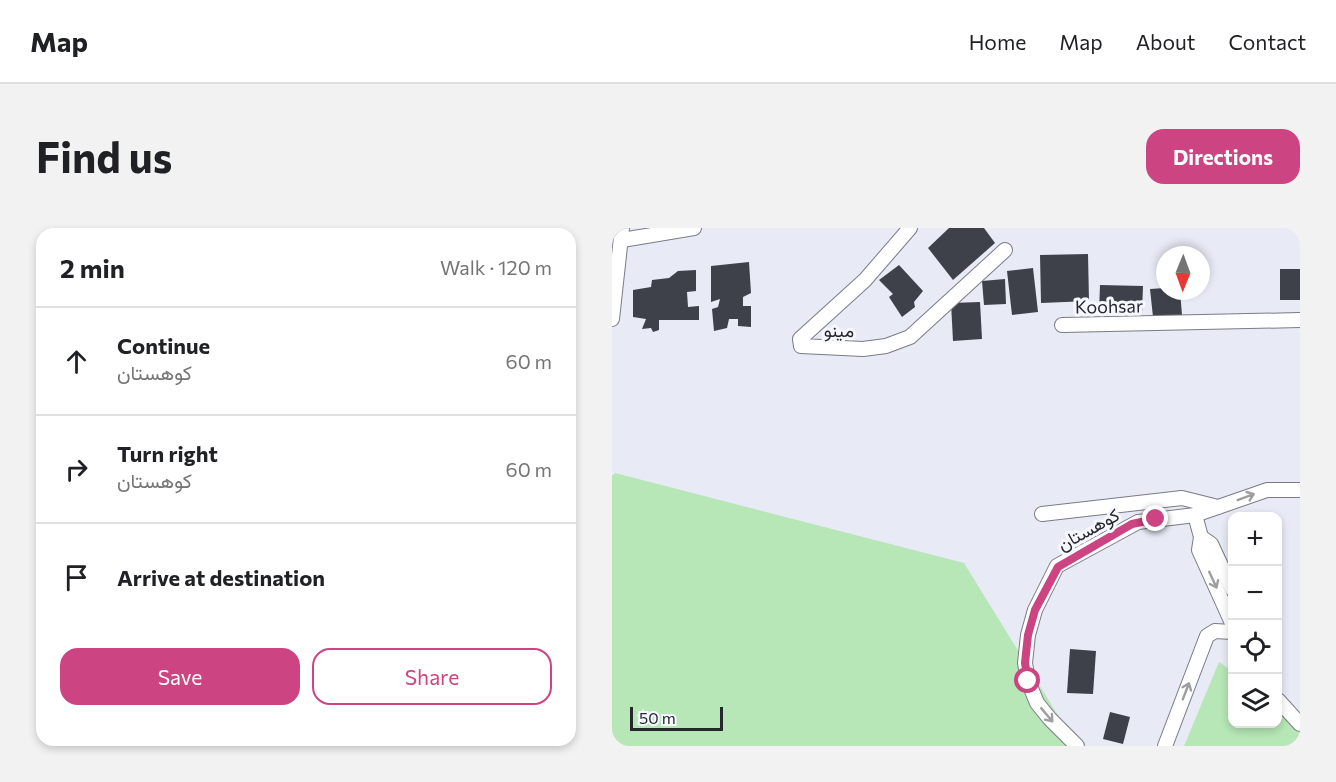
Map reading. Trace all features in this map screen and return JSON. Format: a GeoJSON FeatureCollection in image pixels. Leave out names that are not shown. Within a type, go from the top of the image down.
{"type":"FeatureCollection","features":[{"type":"Feature","properties":{"kind":"street"},"geometry":{"type":"LineString","coordinates":[[612,319],[622,234],[694,228]]}},
{"type":"Feature","properties":{"kind":"street","name":"مینو"},"geometry":{"type":"LineString","coordinates":[[910,228],[865,280],[800,339],[801,346],[863,349],[886,346],[909,337],[1005,250]]}},
{"type":"Feature","properties":{"kind":"street","name":"Koohsar"},"geometry":{"type":"LineString","coordinates":[[1062,325],[1300,320]]}},
{"type":"Feature","properties":{"kind":"street","name":"کوهستان"},"geometry":{"type":"LineString","coordinates":[[1077,746],[1037,703],[1028,681],[1025,663],[1028,635],[1035,610],[1058,567],[1132,524],[1195,515],[1267,490],[1300,490]]}},
{"type":"Feature","properties":{"kind":"street"},"geometry":{"type":"LineString","coordinates":[[1042,514],[1182,498],[1218,507]]}},
{"type":"Feature","properties":{"kind":"street"},"geometry":{"type":"LineString","coordinates":[[1195,515],[1201,537],[1199,550],[1232,620]]}},
{"type":"Feature","properties":{"kind":"street"},"geometry":{"type":"LineString","coordinates":[[1201,537],[1211,544],[1228,579]]}},
{"type":"Feature","properties":{"kind":"street"},"geometry":{"type":"LineString","coordinates":[[1165,746],[1207,636],[1215,632],[1228,632]]}},
{"type":"Feature","properties":{"kind":"street"},"geometry":{"type":"LineString","coordinates":[[1282,704],[1300,724]]}},
{"type":"Feature","properties":{"kind":"green space"},"geometry":{"type":"Polygon","coordinates":[[[615,473],[964,563],[1077,746],[612,746],[612,476],[615,473]]]}},
{"type":"Feature","properties":{"kind":"green space"},"geometry":{"type":"Polygon","coordinates":[[[1219,662],[1228,668],[1228,728],[1282,728],[1282,705],[1300,717],[1300,746],[1184,746],[1219,662]]]}},
{"type":"Feature","properties":{"kind":"building"},"geometry":{"type":"Polygon","coordinates":[[[949,228],[984,228],[995,243],[953,280],[928,248],[949,228]]]}},
{"type":"Feature","properties":{"kind":"building"},"geometry":{"type":"Polygon","coordinates":[[[1088,254],[1089,301],[1041,303],[1040,255],[1088,254]]]}},
{"type":"Feature","properties":{"kind":"building"},"geometry":{"type":"Polygon","coordinates":[[[749,262],[751,293],[743,297],[743,306],[751,306],[751,327],[738,326],[738,319],[729,319],[727,328],[714,331],[712,309],[718,307],[720,299],[711,302],[711,266],[749,262]]]}},
{"type":"Feature","properties":{"kind":"building"},"geometry":{"type":"Polygon","coordinates":[[[899,265],[923,291],[914,302],[915,307],[902,317],[889,297],[893,294],[879,280],[899,265]]]}},
{"type":"Feature","properties":{"kind":"building"},"geometry":{"type":"Polygon","coordinates":[[[1033,268],[1038,312],[1012,315],[1007,271],[1033,268]]]}},
{"type":"Feature","properties":{"kind":"building"},"geometry":{"type":"Polygon","coordinates":[[[1280,269],[1300,269],[1300,300],[1280,300],[1280,269]]]}},
{"type":"Feature","properties":{"kind":"building"},"geometry":{"type":"Polygon","coordinates":[[[696,270],[696,291],[687,292],[688,307],[699,306],[699,320],[659,320],[659,330],[653,332],[651,328],[642,329],[646,319],[633,317],[633,290],[651,287],[652,280],[669,278],[678,271],[696,270]]]}},
{"type":"Feature","properties":{"kind":"building"},"geometry":{"type":"Polygon","coordinates":[[[1005,279],[1006,304],[984,305],[982,281],[1005,279]]]}},
{"type":"Feature","properties":{"kind":"building"},"geometry":{"type":"Polygon","coordinates":[[[1100,285],[1143,286],[1142,313],[1099,312],[1100,285]]]}},
{"type":"Feature","properties":{"kind":"building"},"geometry":{"type":"Polygon","coordinates":[[[1150,289],[1156,289],[1156,300],[1181,300],[1182,315],[1153,317],[1150,289]]]}},
{"type":"Feature","properties":{"kind":"building"},"geometry":{"type":"Polygon","coordinates":[[[980,302],[982,339],[953,341],[951,303],[980,302]]]}},
{"type":"Feature","properties":{"kind":"building"},"geometry":{"type":"Polygon","coordinates":[[[1070,649],[1096,651],[1093,694],[1067,693],[1070,649]]]}},
{"type":"Feature","properties":{"kind":"building"},"geometry":{"type":"Polygon","coordinates":[[[1110,712],[1130,717],[1123,744],[1103,739],[1110,712]]]}},
{"type":"Feature","properties":{"kind":"route"},"geometry":{"type":"LineString","coordinates":[[1028,681],[1025,663],[1028,635],[1035,610],[1058,567],[1132,524],[1156,519]]}}]}
